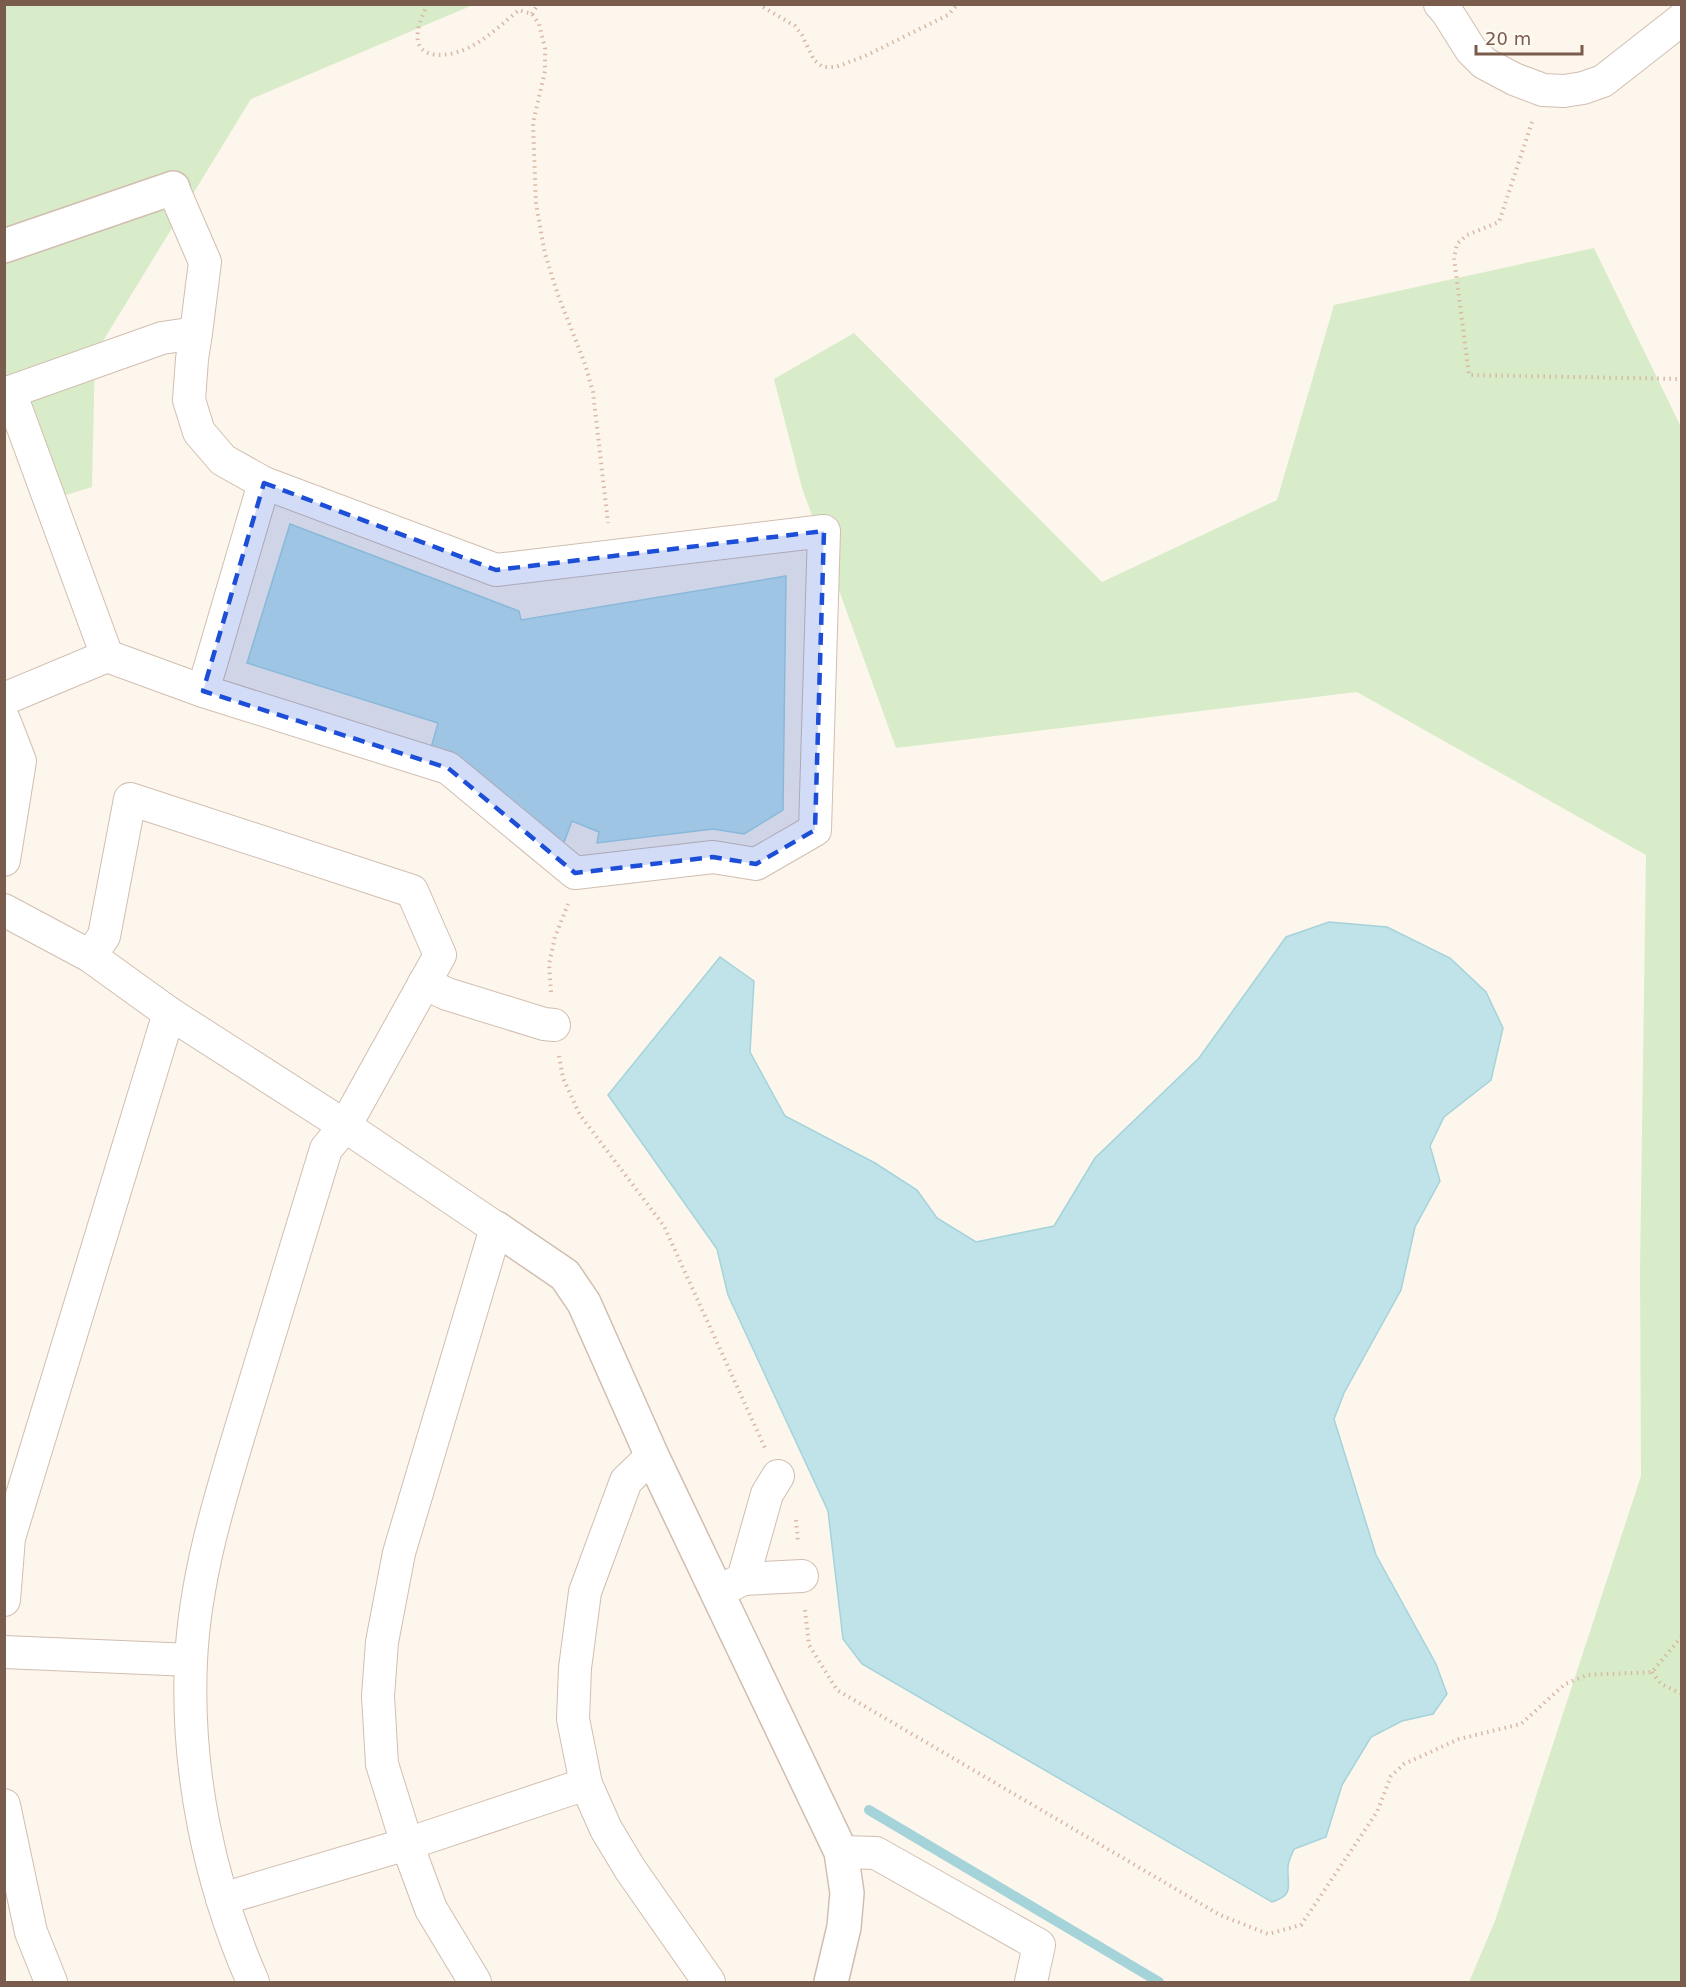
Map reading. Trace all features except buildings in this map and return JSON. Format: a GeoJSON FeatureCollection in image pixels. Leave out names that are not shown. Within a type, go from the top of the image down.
{"type":"FeatureCollection","features":[{"type":"Feature","properties":{"kind":"street"},"geometry":{"type":"LineString","coordinates":[[1440,4],[1448,12],[1471,50],[1484,63],[1514,79],[1543,90],[1564,91],[1583,88],[1603,81],[1682,19]]}},
{"type":"Feature","properties":{"kind":"street"},"geometry":{"type":"LineString","coordinates":[[4,246],[174,188],[205,262],[189,400],[199,432],[223,460],[264,483],[496,570],[824,531],[815,830],[756,864],[713,857],[575,873],[448,768],[203,691],[107,656],[4,699]]}},
{"type":"Feature","properties":{"kind":"street"},"geometry":{"type":"LineString","coordinates":[[107,656],[7,393],[162,338],[196,333]]}},
{"type":"Feature","properties":{"kind":"street"},"geometry":{"type":"LineString","coordinates":[[203,691],[264,483]]}},
{"type":"Feature","properties":{"kind":"street"},"geometry":{"type":"LineString","coordinates":[[4,720],[20,761],[4,860]]}},
{"type":"Feature","properties":{"kind":"street"},"geometry":{"type":"LineString","coordinates":[[90,956],[104,936],[130,799],[412,891],[440,955],[345,1126],[326,1149],[216,1513],[199,1586],[191,1660],[191,1739],[198,1791],[206,1838],[222,1899],[253,1983]]}},
{"type":"Feature","properties":{"kind":"street"},"geometry":{"type":"LineString","coordinates":[[4,910],[90,956],[169,1013],[345,1126],[565,1275],[584,1303],[652,1456],[730,1585],[841,1852],[847,1893],[843,1927],[831,1983]]}},
{"type":"Feature","properties":{"kind":"street"},"geometry":{"type":"LineString","coordinates":[[424,983],[447,994],[544,1024],[554,1025]]}},
{"type":"Feature","properties":{"kind":"street"},"geometry":{"type":"LineString","coordinates":[[4,1600],[9,1538],[169,1013]]}},
{"type":"Feature","properties":{"kind":"street"},"geometry":{"type":"LineString","coordinates":[[476,1983],[431,1909],[407,1844],[382,1764],[378,1696],[382,1642],[399,1553],[496,1228]]}},
{"type":"Feature","properties":{"kind":"street"},"geometry":{"type":"LineString","coordinates":[[652,1456],[626,1481],[585,1592],[575,1668],[573,1719],[586,1784],[606,1829],[630,1869],[710,1983]]}},
{"type":"Feature","properties":{"kind":"street"},"geometry":{"type":"LineString","coordinates":[[730,1585],[767,1494],[778,1476]]}},
{"type":"Feature","properties":{"kind":"street"},"geometry":{"type":"LineString","coordinates":[[730,1585],[802,1576]]}},
{"type":"Feature","properties":{"kind":"street"},"geometry":{"type":"LineString","coordinates":[[4,1652],[191,1660]]}},
{"type":"Feature","properties":{"kind":"street"},"geometry":{"type":"LineString","coordinates":[[222,1899],[407,1844],[586,1784]]}},
{"type":"Feature","properties":{"kind":"street"},"geometry":{"type":"LineString","coordinates":[[4,1805],[32,1932],[51,1983]]}},
{"type":"Feature","properties":{"kind":"street"},"geometry":{"type":"LineString","coordinates":[[841,1852],[876,1853],[1039,1945],[1031,1983]]}},
{"type":"Feature","properties":{"kind":"path"},"geometry":{"type":"LineString","coordinates":[[427,4],[418,31],[418,41],[424,51],[436,56],[451,55],[471,47],[519,10],[532,14],[539,24],[545,48],[545,70],[533,123],[536,204],[545,254],[593,392],[612,556]]}},
{"type":"Feature","properties":{"kind":"path"},"geometry":{"type":"LineString","coordinates":[[532,14],[538,4]]}},
{"type":"Feature","properties":{"kind":"path"},"geometry":{"type":"LineString","coordinates":[[758,4],[795,26],[802,34],[814,60],[824,67],[836,67],[865,56],[948,15],[958,4]]}},
{"type":"Feature","properties":{"kind":"path"},"geometry":{"type":"LineString","coordinates":[[1543,90],[1499,222],[1467,236],[1457,244],[1454,258],[1469,375],[1682,379]]}},
{"type":"Feature","properties":{"kind":"path"},"geometry":{"type":"LineString","coordinates":[[575,873],[576,886],[555,937],[549,964],[554,1025],[563,1078],[580,1115],[664,1226],[796,1516],[809,1645],[837,1690],[1220,1915],[1268,1934],[1301,1925],[1377,1812],[1391,1776],[1404,1764],[1459,1739],[1521,1724],[1564,1684],[1587,1675],[1652,1672],[1682,1636]]}},
{"type":"Feature","properties":{"kind":"path"},"geometry":{"type":"LineString","coordinates":[[1652,1672],[1661,1684],[1682,1694]]}},
{"type":"Feature","properties":{"kind":"highlighted area"},"geometry":{"type":"Polygon","coordinates":[[[264,483],[496,570],[824,531],[815,830],[756,864],[713,857],[575,873],[448,768],[203,691],[264,483]]]}},
{"type":"Feature","properties":{"kind":"green space"},"geometry":{"type":"Polygon","coordinates":[[[4,5],[473,5],[251,99],[95,354],[92,487],[43,502],[5,406],[4,5]]]}},
{"type":"Feature","properties":{"kind":"green space"},"geometry":{"type":"Polygon","coordinates":[[[1594,248],[1681,427],[1681,1982],[1469,1982],[1495,1921],[1641,1476],[1640,1270],[1646,855],[1357,692],[896,748],[802,488],[774,379],[854,333],[1102,582],[1277,500],[1334,305],[1594,248]]]}},
{"type":"Feature","properties":{"kind":"water"},"geometry":{"type":"Polygon","coordinates":[[[290,524],[519,611],[521,620],[786,576],[783,810],[744,834],[713,829],[597,843],[599,832],[572,821],[563,845],[431,748],[438,723],[247,663],[290,524]]]}},
{"type":"Feature","properties":{"kind":"water"},"geometry":{"type":"Polygon","coordinates":[[[1329,922],[1387,927],[1450,958],[1486,992],[1503,1028],[1491,1080],[1444,1117],[1430,1146],[1440,1181],[1415,1227],[1401,1290],[1344,1393],[1334,1419],[1376,1555],[1436,1664],[1447,1694],[1433,1714],[1402,1721],[1371,1737],[1342,1785],[1326,1837],[1294,1849],[1288,1865],[1287,1893],[1272,1902],[862,1664],[843,1639],[828,1511],[728,1295],[717,1249],[608,1095],[720,957],[754,981],[750,1052],[785,1116],[875,1163],[917,1190],[937,1218],[976,1242],[1054,1226],[1095,1158],[1199,1058],[1286,937],[1329,922]]]}},
{"type":"Feature","properties":{"kind":"waterway"},"geometry":{"type":"LineString","coordinates":[[869,1810],[1159,1982]]}}]}
